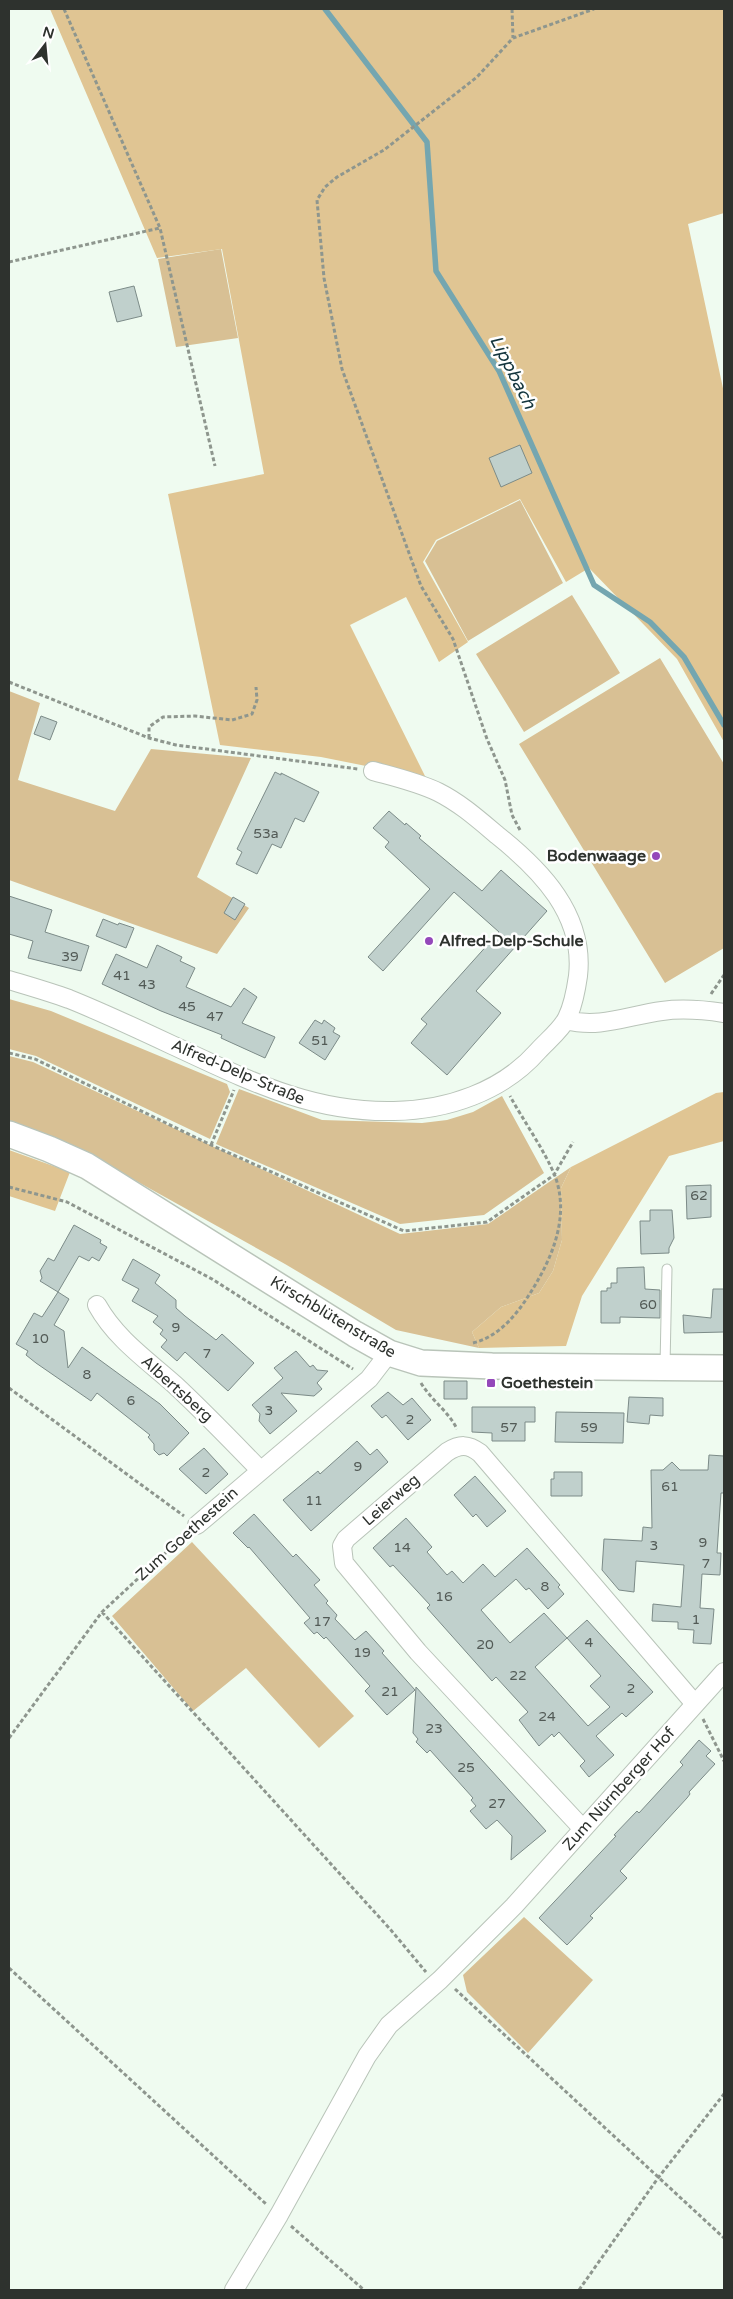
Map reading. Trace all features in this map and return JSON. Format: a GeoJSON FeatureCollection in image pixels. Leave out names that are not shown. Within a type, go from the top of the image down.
{"type":"FeatureCollection","features":[{"type":"Feature","properties":{"kind":"main road","name":"Kirschblütenstraße"},"geometry":{"type":"LineString","coordinates":[[9,1134],[87,1166],[389,1353],[421,1363],[466,1366],[724,1368]]}},
{"type":"Feature","properties":{"kind":"street","name":"Alfred-Delp-Straße"},"geometry":{"type":"LineString","coordinates":[[9,980],[68,999],[240,1077],[276,1092],[313,1104],[343,1109],[393,1111],[439,1107],[473,1097],[524,1068],[566,1020],[576,990],[579,961],[577,939],[569,916],[557,895],[530,864],[469,811],[438,793],[410,780],[373,771]]}},
{"type":"Feature","properties":{"kind":"street"},"geometry":{"type":"LineString","coordinates":[[566,1020],[591,1024],[663,1011],[689,1010],[724,1013]]}},
{"type":"Feature","properties":{"kind":"street","name":"Albertsberg"},"geometry":{"type":"LineString","coordinates":[[97,1305],[106,1322],[129,1346],[210,1418],[260,1470]]}},
{"type":"Feature","properties":{"kind":"street","name":"Zum Goethestein"},"geometry":{"type":"LineString","coordinates":[[197,1525],[368,1379],[389,1353]]}},
{"type":"Feature","properties":{"kind":"street"},"geometry":{"type":"LineString","coordinates":[[464,1445],[480,1454],[695,1704]]}},
{"type":"Feature","properties":{"kind":"street","name":"Leierweg"},"geometry":{"type":"LineString","coordinates":[[464,1445],[446,1452],[346,1539],[342,1546],[344,1562],[418,1652],[583,1829]]}},
{"type":"Feature","properties":{"kind":"street","name":"Zum Nürnberger Hof"},"geometry":{"type":"LineString","coordinates":[[234,2290],[279,2215],[367,2056],[389,2025],[440,1980],[514,1906],[724,1672]]}},
{"type":"Feature","properties":{"kind":"lane"},"geometry":{"type":"LineString","coordinates":[[666,1368],[667,1269]]}},
{"type":"Feature","properties":{"kind":"path"},"geometry":{"type":"LineString","coordinates":[[64,9],[160,228],[215,466]]}},
{"type":"Feature","properties":{"kind":"path"},"geometry":{"type":"LineString","coordinates":[[512,9],[513,38]]}},
{"type":"Feature","properties":{"kind":"path"},"geometry":{"type":"LineString","coordinates":[[524,838],[512,815],[505,780],[487,739],[453,639],[420,586],[340,360],[324,278],[317,200],[325,187],[337,177],[384,150],[477,77],[513,38],[594,9]]}},
{"type":"Feature","properties":{"kind":"path"},"geometry":{"type":"LineString","coordinates":[[9,262],[160,228]]}},
{"type":"Feature","properties":{"kind":"path"},"geometry":{"type":"LineString","coordinates":[[9,682],[149,738],[176,745],[373,771]]}},
{"type":"Feature","properties":{"kind":"path"},"geometry":{"type":"LineString","coordinates":[[149,738],[149,726],[163,717],[195,716],[232,720],[252,714],[257,700],[256,687]]}},
{"type":"Feature","properties":{"kind":"path"},"geometry":{"type":"LineString","coordinates":[[9,1053],[35,1059],[211,1145],[404,1231],[487,1222],[554,1175],[574,1142]]}},
{"type":"Feature","properties":{"kind":"path"},"geometry":{"type":"LineString","coordinates":[[211,1145],[240,1077]]}},
{"type":"Feature","properties":{"kind":"path"},"geometry":{"type":"LineString","coordinates":[[466,1366],[467,1344],[486,1340],[496,1334],[522,1305],[543,1274],[551,1257],[560,1208],[559,1190],[554,1175],[501,1081]]}},
{"type":"Feature","properties":{"kind":"path"},"geometry":{"type":"LineString","coordinates":[[9,1187],[67,1202],[212,1279],[368,1379]]}},
{"type":"Feature","properties":{"kind":"path"},"geometry":{"type":"LineString","coordinates":[[421,1363],[420,1382],[427,1394],[454,1423],[464,1445]]}},
{"type":"Feature","properties":{"kind":"path"},"geometry":{"type":"LineString","coordinates":[[9,1388],[197,1525]]}},
{"type":"Feature","properties":{"kind":"path","name":"Zum Goethestein"},"geometry":{"type":"LineString","coordinates":[[9,1738],[102,1612],[197,1525]]}},
{"type":"Feature","properties":{"kind":"path"},"geometry":{"type":"LineString","coordinates":[[102,1612],[426,1972],[452,1986],[724,2238]]}},
{"type":"Feature","properties":{"kind":"path"},"geometry":{"type":"LineString","coordinates":[[695,1704],[724,1761]]}},
{"type":"Feature","properties":{"kind":"path"},"geometry":{"type":"LineString","coordinates":[[9,1968],[279,2215],[364,2290]]}},
{"type":"Feature","properties":{"kind":"path"},"geometry":{"type":"LineString","coordinates":[[579,2290],[658,2178],[724,2094]]}},
{"type":"Feature","properties":{"kind":"shaded area"},"geometry":{"type":"Polygon","coordinates":[[[50,9],[724,9],[724,213],[688,224],[724,393],[724,742],[677,659],[589,568],[566,582],[520,499],[436,540],[423,562],[468,642],[439,662],[406,597],[350,625],[426,778],[321,757],[220,745],[168,494],[264,474],[222,249],[157,258],[50,9]]]}},
{"type":"Feature","properties":{"kind":"shaded area"},"geometry":{"type":"Polygon","coordinates":[[[221,249],[238,338],[176,347],[158,259],[221,249]]]}},
{"type":"Feature","properties":{"kind":"shaded area"},"geometry":{"type":"Polygon","coordinates":[[[520,500],[563,583],[468,641],[425,561],[437,541],[520,500]]]}},
{"type":"Feature","properties":{"kind":"shaded area"},"geometry":{"type":"Polygon","coordinates":[[[572,595],[620,673],[524,732],[476,654],[572,595]]]}},
{"type":"Feature","properties":{"kind":"shaded area","name":"Bodenwaage"},"geometry":{"type":"Polygon","coordinates":[[[660,658],[724,764],[724,948],[665,983],[519,744],[660,658]]]}},
{"type":"Feature","properties":{"kind":"shaded area"},"geometry":{"type":"Polygon","coordinates":[[[9,691],[40,703],[18,780],[115,811],[151,749],[251,758],[197,877],[249,908],[217,954],[9,880],[9,691]]]}},
{"type":"Feature","properties":{"kind":"shaded area"},"geometry":{"type":"Polygon","coordinates":[[[9,999],[51,1011],[227,1084],[230,1092],[210,1139],[36,1056],[9,1049],[9,999]]]}},
{"type":"Feature","properties":{"kind":"shaded area"},"geometry":{"type":"Polygon","coordinates":[[[9,1056],[33,1062],[400,1234],[488,1224],[571,1167],[561,1188],[562,1240],[553,1271],[539,1293],[501,1307],[472,1332],[479,1348],[396,1330],[285,1264],[68,1143],[9,1121],[9,1056]]]}},
{"type":"Feature","properties":{"kind":"shaded area"},"geometry":{"type":"Polygon","coordinates":[[[239,1089],[322,1120],[422,1123],[447,1120],[473,1112],[502,1096],[544,1173],[484,1215],[400,1224],[216,1144],[239,1089]]]}},
{"type":"Feature","properties":{"kind":"shaded area"},"geometry":{"type":"Polygon","coordinates":[[[724,1092],[724,1141],[669,1156],[582,1296],[566,1346],[479,1348],[472,1332],[501,1307],[539,1293],[553,1271],[562,1240],[561,1188],[571,1167],[716,1093],[724,1092]]]}},
{"type":"Feature","properties":{"kind":"shaded area"},"geometry":{"type":"Polygon","coordinates":[[[9,1150],[70,1172],[55,1211],[9,1196],[9,1150]]]}},
{"type":"Feature","properties":{"kind":"shaded area"},"geometry":{"type":"Polygon","coordinates":[[[192,1542],[354,1716],[319,1748],[246,1668],[193,1711],[112,1616],[192,1542]]]}},
{"type":"Feature","properties":{"kind":"shaded area"},"geometry":{"type":"Polygon","coordinates":[[[524,1917],[593,1980],[528,2053],[467,1992],[463,1975],[524,1917]]]}},
{"type":"Feature","properties":{"kind":"building"},"geometry":{"type":"Polygon","coordinates":[[[134,286],[142,316],[117,322],[109,292],[134,286]]]}},
{"type":"Feature","properties":{"kind":"building"},"geometry":{"type":"Polygon","coordinates":[[[520,445],[532,473],[501,487],[489,458],[520,445]]]}},
{"type":"Feature","properties":{"kind":"building"},"geometry":{"type":"Polygon","coordinates":[[[41,716],[57,722],[50,740],[34,734],[41,716]]]}},
{"type":"Feature","properties":{"kind":"building"},"geometry":{"type":"Polygon","coordinates":[[[275,772],[281,775],[281,773],[319,792],[304,822],[295,818],[281,848],[272,844],[257,874],[236,864],[242,852],[237,849],[275,772]]]}},
{"type":"Feature","properties":{"kind":"building"},"geometry":{"type":"Polygon","coordinates":[[[389,811],[405,825],[406,823],[421,836],[419,838],[482,891],[501,870],[547,911],[476,991],[501,1013],[447,1075],[411,1043],[427,1024],[421,1019],[499,932],[454,892],[383,971],[368,957],[430,889],[385,847],[389,842],[373,828],[389,811]]]}},
{"type":"Feature","properties":{"kind":"building"},"geometry":{"type":"Polygon","coordinates":[[[9,896],[52,910],[45,932],[89,946],[81,971],[28,958],[33,941],[9,934],[9,896]]]}},
{"type":"Feature","properties":{"kind":"building"},"geometry":{"type":"Polygon","coordinates":[[[233,897],[245,904],[235,920],[224,913],[233,897]]]}},
{"type":"Feature","properties":{"kind":"building"},"geometry":{"type":"Polygon","coordinates":[[[103,919],[118,925],[119,923],[134,928],[126,948],[96,936],[103,919]]]}},
{"type":"Feature","properties":{"kind":"building"},"geometry":{"type":"Polygon","coordinates":[[[157,945],[182,957],[180,961],[195,968],[186,987],[231,1007],[244,988],[257,997],[242,1023],[275,1037],[265,1058],[221,1038],[222,1035],[161,1011],[102,984],[116,954],[147,968],[157,945]]]}},
{"type":"Feature","properties":{"kind":"building"},"geometry":{"type":"Polygon","coordinates":[[[315,1020],[322,1024],[324,1020],[335,1028],[333,1032],[340,1036],[325,1060],[299,1043],[315,1020]]]}},
{"type":"Feature","properties":{"kind":"building"},"geometry":{"type":"Polygon","coordinates":[[[711,1185],[711,1217],[687,1219],[686,1186],[711,1185]]]}},
{"type":"Feature","properties":{"kind":"building"},"geometry":{"type":"Polygon","coordinates":[[[650,1210],[672,1210],[674,1238],[669,1248],[669,1253],[641,1254],[640,1221],[650,1221],[650,1210]]]}},
{"type":"Feature","properties":{"kind":"building"},"geometry":{"type":"Polygon","coordinates":[[[74,1225],[101,1240],[100,1243],[107,1247],[99,1261],[92,1257],[89,1261],[79,1256],[58,1292],[40,1281],[42,1278],[40,1271],[48,1258],[54,1261],[74,1225]]]}},
{"type":"Feature","properties":{"kind":"building"},"geometry":{"type":"Polygon","coordinates":[[[133,1259],[160,1275],[155,1283],[176,1300],[176,1308],[185,1316],[216,1340],[222,1334],[254,1363],[228,1391],[185,1352],[177,1361],[161,1347],[167,1340],[160,1334],[163,1330],[153,1322],[158,1316],[132,1301],[139,1289],[122,1280],[133,1259]]]}},
{"type":"Feature","properties":{"kind":"building"},"geometry":{"type":"Polygon","coordinates":[[[644,1267],[645,1289],[660,1290],[660,1318],[620,1317],[620,1323],[601,1323],[601,1291],[607,1291],[607,1288],[611,1288],[611,1283],[617,1283],[617,1268],[644,1267]]]}},
{"type":"Feature","properties":{"kind":"building"},"geometry":{"type":"Polygon","coordinates":[[[713,1289],[724,1289],[724,1332],[684,1333],[683,1315],[711,1318],[713,1289]]]}},
{"type":"Feature","properties":{"kind":"building"},"geometry":{"type":"Polygon","coordinates":[[[58,1292],[69,1299],[54,1325],[64,1331],[68,1368],[82,1347],[160,1404],[189,1433],[167,1456],[164,1453],[159,1455],[154,1450],[154,1444],[148,1437],[150,1435],[97,1393],[91,1401],[36,1363],[26,1355],[28,1351],[16,1344],[34,1313],[42,1317],[58,1292]]]}},
{"type":"Feature","properties":{"kind":"building"},"geometry":{"type":"Polygon","coordinates":[[[296,1351],[310,1367],[313,1365],[317,1370],[328,1371],[317,1383],[322,1389],[314,1396],[281,1393],[297,1411],[270,1434],[259,1421],[260,1414],[252,1405],[283,1378],[274,1368],[296,1351]]]}},
{"type":"Feature","properties":{"kind":"building"},"geometry":{"type":"Polygon","coordinates":[[[444,1381],[467,1381],[467,1399],[444,1399],[444,1381]]]}},
{"type":"Feature","properties":{"kind":"building"},"geometry":{"type":"Polygon","coordinates":[[[388,1392],[403,1405],[412,1398],[431,1420],[408,1440],[386,1415],[382,1418],[371,1406],[388,1392]]]}},
{"type":"Feature","properties":{"kind":"building"},"geometry":{"type":"Polygon","coordinates":[[[629,1397],[663,1398],[663,1416],[650,1415],[649,1424],[627,1422],[629,1397]]]}},
{"type":"Feature","properties":{"kind":"building"},"geometry":{"type":"Polygon","coordinates":[[[472,1407],[535,1407],[535,1422],[525,1422],[525,1441],[492,1441],[492,1433],[472,1432],[472,1407]]]}},
{"type":"Feature","properties":{"kind":"building"},"geometry":{"type":"Polygon","coordinates":[[[556,1412],[624,1413],[623,1443],[555,1442],[556,1412]]]}},
{"type":"Feature","properties":{"kind":"building"},"geometry":{"type":"Polygon","coordinates":[[[357,1441],[370,1455],[377,1449],[388,1462],[311,1531],[283,1500],[318,1471],[320,1474],[357,1441]]]}},
{"type":"Feature","properties":{"kind":"building"},"geometry":{"type":"Polygon","coordinates":[[[204,1448],[228,1474],[206,1494],[179,1469],[204,1448]]]}},
{"type":"Feature","properties":{"kind":"building"},"geometry":{"type":"Polygon","coordinates":[[[709,1455],[724,1456],[724,1493],[721,1493],[717,1553],[721,1553],[720,1575],[702,1574],[700,1608],[714,1609],[711,1644],[693,1643],[694,1630],[678,1629],[678,1622],[652,1621],[653,1604],[681,1607],[684,1565],[636,1561],[634,1592],[619,1590],[602,1570],[604,1539],[642,1541],[643,1527],[652,1528],[651,1470],[663,1470],[672,1462],[680,1470],[708,1470],[709,1455]]]}},
{"type":"Feature","properties":{"kind":"building"},"geometry":{"type":"Polygon","coordinates":[[[554,1472],[582,1472],[582,1496],[551,1496],[551,1479],[554,1479],[554,1472]]]}},
{"type":"Feature","properties":{"kind":"building"},"geometry":{"type":"Polygon","coordinates":[[[475,1476],[506,1511],[487,1527],[476,1514],[473,1517],[454,1495],[475,1476]]]}},
{"type":"Feature","properties":{"kind":"building"},"geometry":{"type":"Polygon","coordinates":[[[254,1514],[293,1557],[296,1554],[320,1580],[314,1585],[337,1615],[335,1619],[355,1640],[366,1631],[384,1651],[382,1653],[415,1690],[387,1715],[365,1691],[370,1686],[326,1637],[324,1639],[317,1632],[314,1634],[304,1623],[310,1618],[249,1547],[233,1533],[254,1514]]]}},
{"type":"Feature","properties":{"kind":"building"},"geometry":{"type":"Polygon","coordinates":[[[406,1518],[432,1547],[427,1552],[447,1575],[452,1571],[463,1583],[483,1564],[495,1577],[527,1548],[560,1585],[558,1587],[564,1594],[548,1609],[529,1588],[526,1590],[516,1579],[481,1610],[510,1643],[544,1613],[567,1638],[587,1620],[653,1692],[626,1717],[622,1713],[596,1736],[614,1755],[589,1777],[580,1766],[585,1761],[559,1732],[554,1737],[552,1734],[539,1746],[519,1720],[528,1712],[496,1677],[492,1681],[427,1608],[430,1605],[393,1565],[390,1567],[373,1548],[406,1518]],[[567,1638],[535,1667],[588,1726],[610,1707],[590,1686],[601,1676],[567,1638]]]}},
{"type":"Feature","properties":{"kind":"building"},"geometry":{"type":"Polygon","coordinates":[[[416,1687],[546,1831],[511,1860],[512,1836],[497,1820],[486,1829],[470,1811],[476,1806],[471,1800],[473,1798],[430,1750],[427,1753],[416,1742],[418,1739],[413,1733],[416,1687]]]}},
{"type":"Feature","properties":{"kind":"building"},"geometry":{"type":"Polygon","coordinates":[[[699,1740],[711,1751],[706,1756],[715,1764],[689,1792],[690,1794],[687,1798],[620,1871],[627,1878],[590,1916],[593,1918],[567,1945],[539,1918],[616,1836],[614,1835],[637,1811],[639,1813],[683,1765],[680,1762],[699,1740]]]}},
{"type":"Feature","properties":{"kind":"waterway","name":"Lippbach"},"geometry":{"type":"LineString","coordinates":[[325,9],[427,142],[436,271],[499,371],[594,585],[650,622],[684,657],[724,725]]}},
{"type":"Feature","properties":{"kind":"place","name":"Bodenwaage"},"geometry":{"type":"Point","coordinates":[656,856]}},
{"type":"Feature","properties":{"kind":"place","name":"Alfred-Delp-Schule"},"geometry":{"type":"Point","coordinates":[429,941]}},
{"type":"Feature","properties":{"kind":"place","name":"Goethestein"},"geometry":{"type":"Point","coordinates":[491,1383]}}]}
